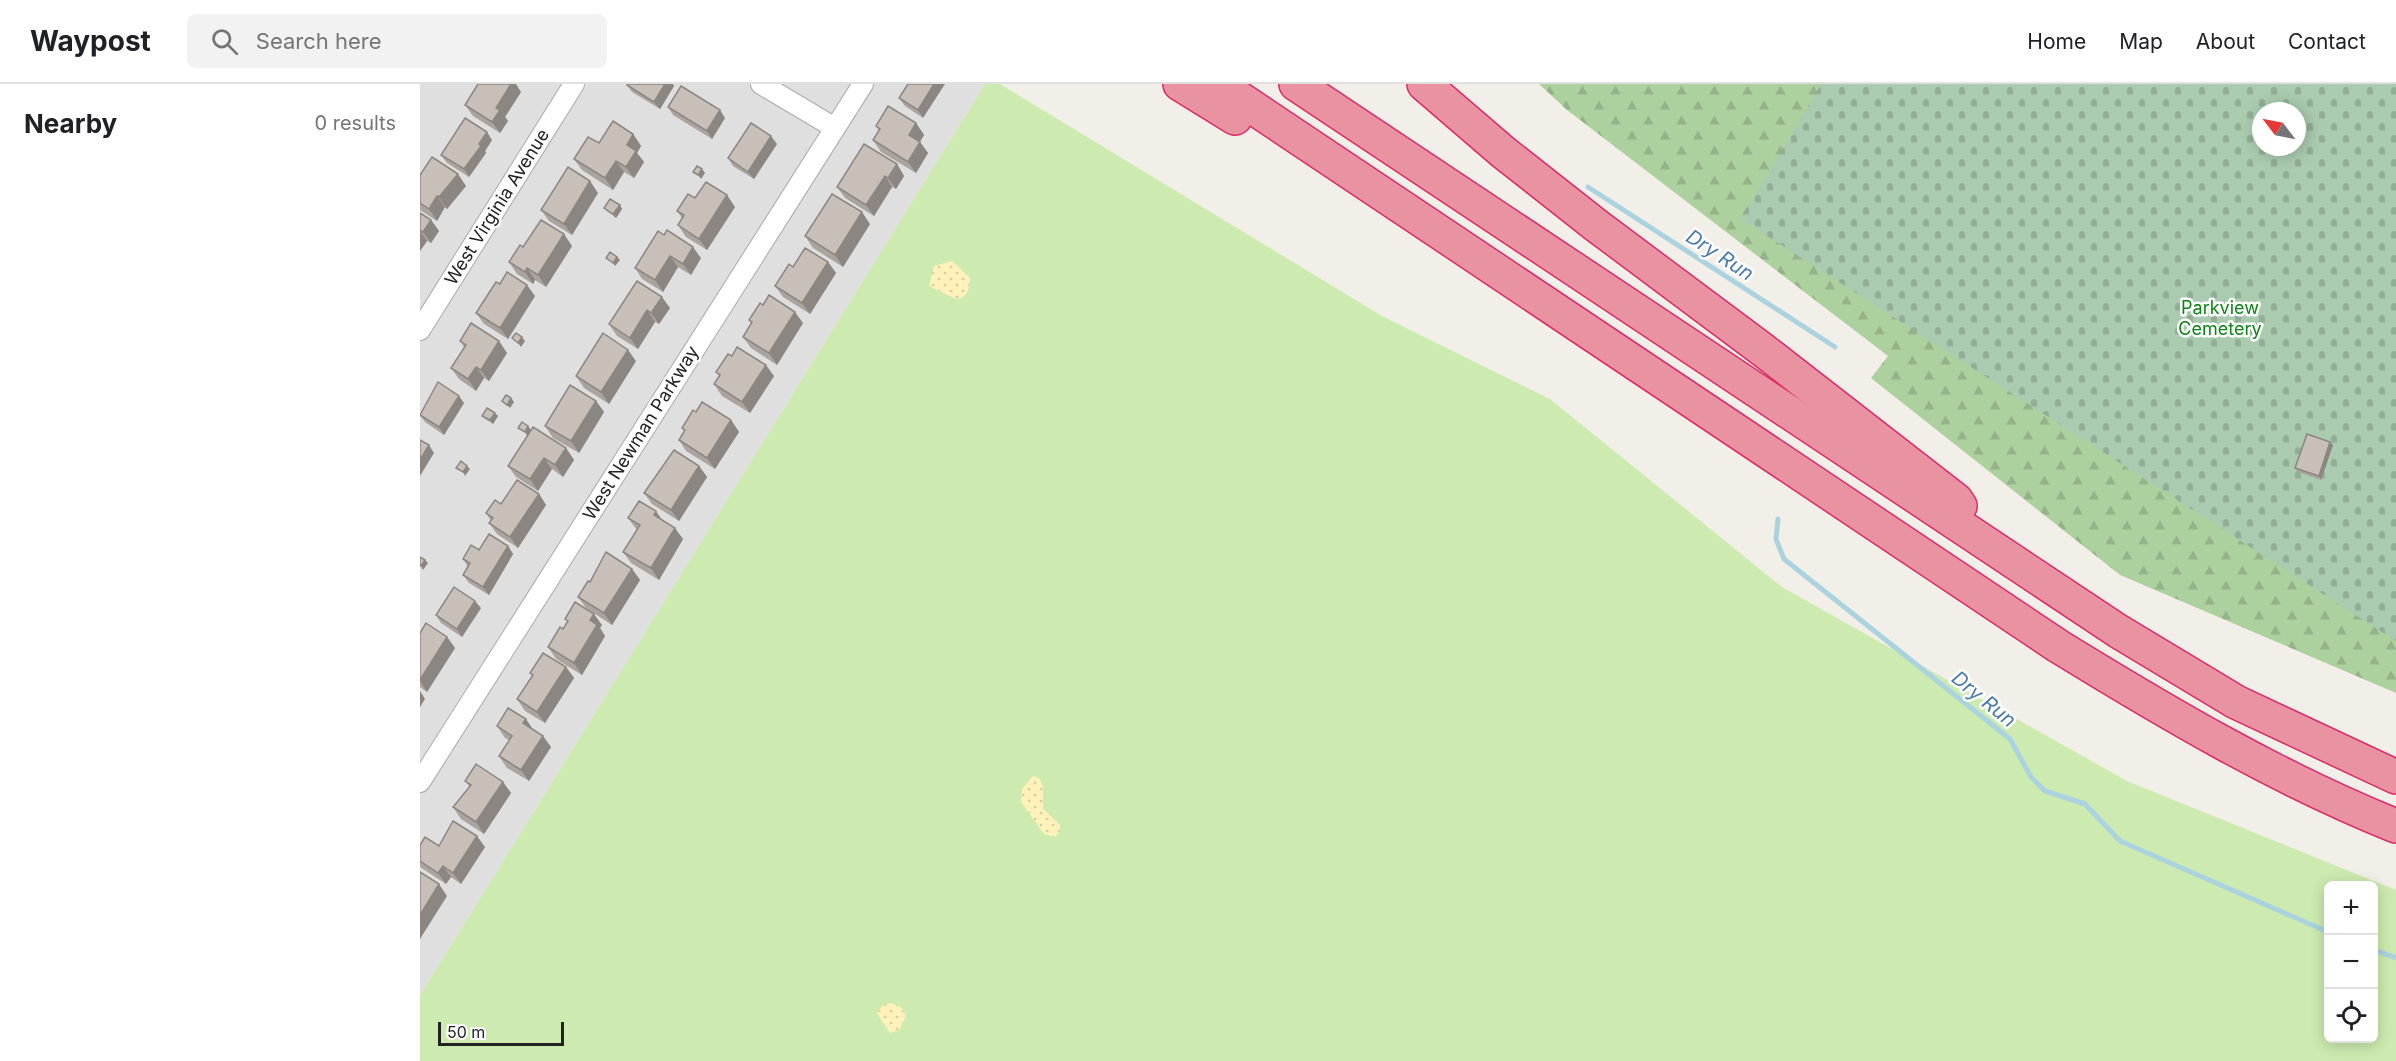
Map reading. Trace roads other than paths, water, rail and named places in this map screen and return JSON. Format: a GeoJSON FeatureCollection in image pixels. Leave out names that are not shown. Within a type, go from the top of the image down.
{"type":"FeatureCollection","features":[{"type":"Feature","properties":{"kind":"highway"},"geometry":{"type":"LineString","coordinates":[[1180,84],[1506,281],[2107,676],[2188,724],[2314,791],[2396,826]]}},
{"type":"Feature","properties":{"kind":"highway"},"geometry":{"type":"LineString","coordinates":[[1218,84],[1524,287],[1627,359]]}},
{"type":"Feature","properties":{"kind":"highway"},"geometry":{"type":"LineString","coordinates":[[1296,84],[2118,631],[2235,702],[2396,777]]}},
{"type":"Feature","properties":{"kind":"highway"},"geometry":{"type":"LineString","coordinates":[[1424,84],[1503,152],[1597,226],[1763,350],[1956,500],[1987,544]]}},
{"type":"Feature","properties":{"kind":"street","name":"West Virginia Avenue"},"geometry":{"type":"LineString","coordinates":[[420,330],[574,84]]}},
{"type":"Feature","properties":{"kind":"street"},"geometry":{"type":"LineString","coordinates":[[761,84],[835,128]]}},
{"type":"Feature","properties":{"kind":"street","name":"West Newman Parkway"},"geometry":{"type":"LineString","coordinates":[[420,782],[863,84]]}},
{"type":"Feature","properties":{"kind":"waterway","name":"Dry Run"},"geometry":{"type":"LineString","coordinates":[[1588,187],[1835,347]]}},
{"type":"Feature","properties":{"kind":"waterway","name":"Dry Run"},"geometry":{"type":"LineString","coordinates":[[1778,519],[1776,539],[1784,559],[2010,739],[2031,777],[2045,791],[2085,804],[2120,841],[2324,930]]}},
{"type":"Feature","properties":{"kind":"waterway","name":"Dry Run"},"geometry":{"type":"LineString","coordinates":[[2378,951],[2396,958]]}},
{"type":"Feature","properties":{"kind":"park label","name":"Parkview Cemetery"},"geometry":{"type":"Point","coordinates":[2220,318]}}]}
